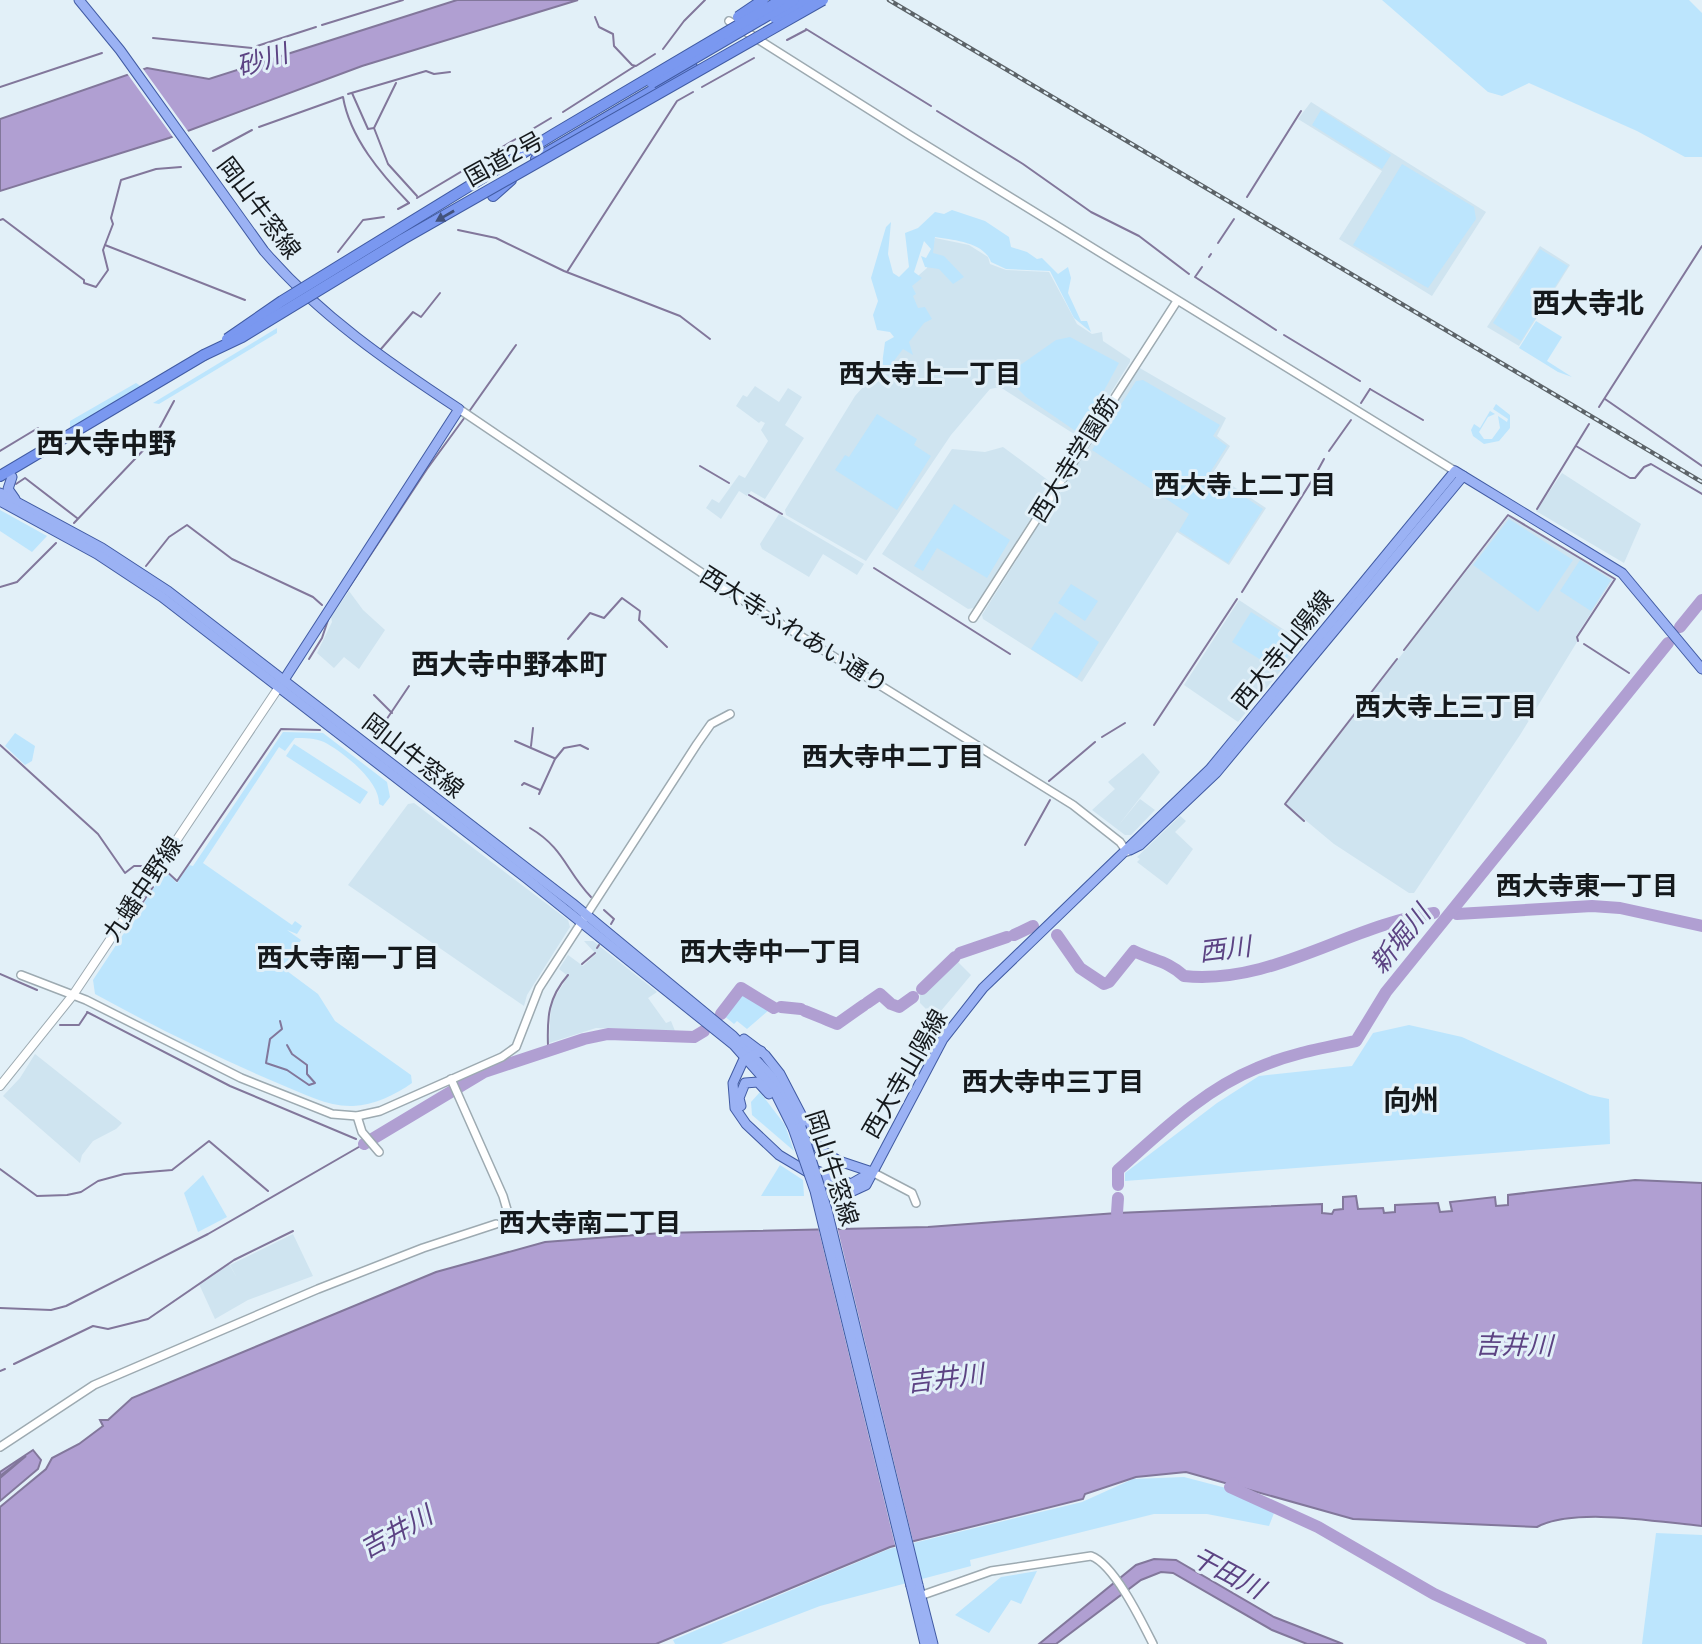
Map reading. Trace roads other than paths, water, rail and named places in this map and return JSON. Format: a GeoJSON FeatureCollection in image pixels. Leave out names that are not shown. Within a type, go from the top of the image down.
{"type":"FeatureCollection","features":[{"type":"Feature","properties":{"kind":"highway"},"geometry":{"type":"LineString","coordinates":[[672,63],[763,0]]}},
{"type":"Feature","properties":{"kind":"highway","name":"国道2号"},"geometry":{"type":"LineString","coordinates":[[0,476],[204,355],[282,301],[672,63],[781,0]]}},
{"type":"Feature","properties":{"kind":"highway"},"geometry":{"type":"LineString","coordinates":[[493,196],[547,151],[794,0]]}},
{"type":"Feature","properties":{"kind":"highway"},"geometry":{"type":"LineString","coordinates":[[487,168],[545,147],[808,0]]}},
{"type":"Feature","properties":{"kind":"highway","name":"国道2号"},"geometry":{"type":"LineString","coordinates":[[204,355],[242,337],[403,239],[823,0]]}},
{"type":"Feature","properties":{"kind":"highway"},"geometry":{"type":"LineString","coordinates":[[732,53],[772,36],[832,0]]}},
{"type":"Feature","properties":{"kind":"main road","name":"岡山牛窓線"},"geometry":{"type":"LineString","coordinates":[[79,0],[128,62],[264,251],[294,284],[376,352],[464,413]]}},
{"type":"Feature","properties":{"kind":"main road"},"geometry":{"type":"LineString","coordinates":[[281,684],[464,413]]}},
{"type":"Feature","properties":{"kind":"main road"},"geometry":{"type":"LineString","coordinates":[[1459,473],[1622,573],[1702,669]]}},
{"type":"Feature","properties":{"kind":"main road","name":"西大寺山陽線"},"geometry":{"type":"LineString","coordinates":[[754,1055],[737,1071],[733,1099],[738,1115],[761,1141],[798,1167],[842,1190],[860,1189],[870,1181],[872,1172],[943,1039],[961,1015],[983,989],[1210,769],[1459,473]]}},
{"type":"Feature","properties":{"kind":"main road"},"geometry":{"type":"LineString","coordinates":[[12,477],[9,492],[18,502]]}},
{"type":"Feature","properties":{"kind":"main road","name":"岡山牛窓線"},"geometry":{"type":"LineString","coordinates":[[0,493],[144,574],[281,684],[696,1004],[754,1055],[785,1095],[797,1127],[918,1602],[925,1644]]}},
{"type":"Feature","properties":{"kind":"main road","name":"岡山牛窓線"},"geometry":{"type":"LineString","coordinates":[[0,501],[135,578],[281,684]]}},
{"type":"Feature","properties":{"kind":"main road","name":"九蟠中野線"},"geometry":{"type":"LineString","coordinates":[[0,1086],[73,995],[281,684]]}},
{"type":"Feature","properties":{"kind":"main road","name":"岡山牛窓線"},"geometry":{"type":"LineString","coordinates":[[585,919],[754,1055],[797,1127]]}},
{"type":"Feature","properties":{"kind":"main road"},"geometry":{"type":"LineString","coordinates":[[754,1055],[790,1089],[820,1149],[832,1158],[872,1172]]}},
{"type":"Feature","properties":{"kind":"main road","name":"西大寺山陽線"},"geometry":{"type":"LineString","coordinates":[[789,1116],[758,1082],[745,1083],[741,1089],[742,1109],[750,1121],[804,1165],[846,1184],[854,1184],[872,1172]]}},
{"type":"Feature","properties":{"kind":"main road","name":"岡山牛窓線"},"geometry":{"type":"LineString","coordinates":[[918,1602],[933,1644]]}},
{"type":"Feature","properties":{"kind":"street"},"geometry":{"type":"LineString","coordinates":[[729,20],[1177,301],[1459,473]]}},
{"type":"Feature","properties":{"kind":"street","name":"西大寺学園筋"},"geometry":{"type":"LineString","coordinates":[[973,618],[1177,301]]}},
{"type":"Feature","properties":{"kind":"street","name":"西大寺ふれあい通り"},"geometry":{"type":"LineString","coordinates":[[464,413],[736,597],[1073,805],[1115,837],[1127,852]]}},
{"type":"Feature","properties":{"kind":"street"},"geometry":{"type":"LineString","coordinates":[[21,975],[73,995],[241,1078],[315,1110],[357,1116],[380,1111],[452,1081],[502,1057],[516,1047],[533,998],[696,744],[711,724],[730,714]]}},
{"type":"Feature","properties":{"kind":"street"},"geometry":{"type":"LineString","coordinates":[[452,1081],[503,1196],[510,1220]]}},
{"type":"Feature","properties":{"kind":"street"},"geometry":{"type":"LineString","coordinates":[[357,1116],[370,1142],[379,1152]]}},
{"type":"Feature","properties":{"kind":"street"},"geometry":{"type":"LineString","coordinates":[[872,1172],[910,1191],[916,1203]]}},
{"type":"Feature","properties":{"kind":"street"},"geometry":{"type":"LineString","coordinates":[[0,1447],[94,1385],[318,1289],[423,1248],[496,1224]]}},
{"type":"Feature","properties":{"kind":"street"},"geometry":{"type":"LineString","coordinates":[[918,1602],[990,1571],[1086,1556],[1098,1559],[1123,1592],[1153,1644]]}},
{"type":"Feature","properties":{"kind":"water"},"geometry":{"type":"Polygon","coordinates":[[[457,0],[578,0],[362,66],[169,138],[0,191],[0,119],[147,68],[209,79],[457,0]]]}},
{"type":"Feature","properties":{"kind":"water","name":"吉井川"},"geometry":{"type":"Polygon","coordinates":[[[1635,1180],[1702,1183],[1702,1526],[1594,1517],[1553,1521],[1537,1527],[1353,1519],[1186,1472],[1136,1477],[1085,1494],[1083,1499],[890,1547],[656,1644],[0,1644],[0,1507],[46,1469],[52,1458],[79,1444],[103,1426],[100,1420],[108,1420],[132,1398],[436,1272],[545,1242],[661,1233],[928,1227],[1117,1213],[1322,1204],[1322,1213],[1332,1214],[1334,1210],[1343,1209],[1343,1197],[1356,1196],[1358,1209],[1383,1208],[1384,1213],[1395,1212],[1395,1205],[1438,1203],[1440,1212],[1452,1211],[1450,1202],[1495,1197],[1496,1206],[1508,1205],[1508,1195],[1635,1180]]]}},
{"type":"Feature","properties":{"kind":"water"},"geometry":{"type":"Polygon","coordinates":[[[33,1450],[41,1460],[38,1469],[0,1501],[0,1478],[26,1456],[0,1476],[0,1472],[33,1450]]]}},
{"type":"Feature","properties":{"kind":"water"},"geometry":{"type":"Polygon","coordinates":[[[1154,1559],[1176,1560],[1274,1617],[1343,1644],[1307,1644],[1272,1630],[1173,1573],[1161,1572],[1141,1580],[1056,1644],[1039,1644],[1136,1565],[1154,1559]]]}},
{"type":"Feature","properties":{"kind":"waterway"},"geometry":{"type":"LineString","coordinates":[[322,25],[403,0]]}},
{"type":"Feature","properties":{"kind":"waterway"},"geometry":{"type":"LineString","coordinates":[[663,49],[684,21],[705,0]]}},
{"type":"Feature","properties":{"kind":"waterway"},"geometry":{"type":"LineString","coordinates":[[595,17],[599,27],[613,34],[614,46],[632,65],[636,66],[655,54]]}},
{"type":"Feature","properties":{"kind":"waterway","name":"砂川"},"geometry":{"type":"LineString","coordinates":[[257,46],[316,27]]}},
{"type":"Feature","properties":{"kind":"waterway"},"geometry":{"type":"LineString","coordinates":[[806,29],[931,106]]}},
{"type":"Feature","properties":{"kind":"waterway"},"geometry":{"type":"LineString","coordinates":[[787,40],[806,30]]}},
{"type":"Feature","properties":{"kind":"waterway","name":"砂川"},"geometry":{"type":"LineString","coordinates":[[153,38],[252,48]]}},
{"type":"Feature","properties":{"kind":"waterway"},"geometry":{"type":"LineString","coordinates":[[0,87],[102,53]]}},
{"type":"Feature","properties":{"kind":"waterway"},"geometry":{"type":"LineString","coordinates":[[702,87],[754,58]]}},
{"type":"Feature","properties":{"kind":"waterway"},"geometry":{"type":"LineString","coordinates":[[563,112],[635,66]]}},
{"type":"Feature","properties":{"kind":"waterway"},"geometry":{"type":"LineString","coordinates":[[348,94],[426,71],[434,74],[450,72]]}},
{"type":"Feature","properties":{"kind":"waterway"},"geometry":{"type":"LineString","coordinates":[[374,128],[396,83]]}},
{"type":"Feature","properties":{"kind":"waterway"},"geometry":{"type":"LineString","coordinates":[[567,272],[677,101],[693,92]]}},
{"type":"Feature","properties":{"kind":"waterway"},"geometry":{"type":"LineString","coordinates":[[352,93],[368,129],[374,128],[388,164],[417,196]]}},
{"type":"Feature","properties":{"kind":"waterway"},"geometry":{"type":"LineString","coordinates":[[259,127],[343,97],[352,127],[368,154],[409,203]]}},
{"type":"Feature","properties":{"kind":"waterway"},"geometry":{"type":"LineString","coordinates":[[937,111],[1023,164],[1091,212],[1139,236],[1189,274]]}},
{"type":"Feature","properties":{"kind":"waterway"},"geometry":{"type":"LineString","coordinates":[[1247,197],[1301,111]]}},
{"type":"Feature","properties":{"kind":"waterway"},"geometry":{"type":"LineString","coordinates":[[417,198],[551,118]]}},
{"type":"Feature","properties":{"kind":"waterway"},"geometry":{"type":"LineString","coordinates":[[213,151],[252,130]]}},
{"type":"Feature","properties":{"kind":"waterway"},"geometry":{"type":"LineString","coordinates":[[0,220],[3,219],[84,280],[84,283],[96,287],[108,270],[103,250],[113,224],[111,218],[121,180],[156,169],[181,167]]}},
{"type":"Feature","properties":{"kind":"waterway"},"geometry":{"type":"LineString","coordinates":[[398,209],[409,203]]}},
{"type":"Feature","properties":{"kind":"waterway"},"geometry":{"type":"LineString","coordinates":[[338,252],[363,220],[384,217]]}},
{"type":"Feature","properties":{"kind":"waterway"},"geometry":{"type":"LineString","coordinates":[[1218,243],[1234,219]]}},
{"type":"Feature","properties":{"kind":"waterway"},"geometry":{"type":"LineString","coordinates":[[458,230],[496,238],[564,271],[680,316],[710,339]]}},
{"type":"Feature","properties":{"kind":"waterway"},"geometry":{"type":"LineString","coordinates":[[105,245],[245,300]]}},
{"type":"Feature","properties":{"kind":"waterway"},"geometry":{"type":"LineString","coordinates":[[1599,407],[1702,246]]}},
{"type":"Feature","properties":{"kind":"waterway"},"geometry":{"type":"LineString","coordinates":[[1202,267],[1195,277],[1276,330]]}},
{"type":"Feature","properties":{"kind":"waterway"},"geometry":{"type":"LineString","coordinates":[[381,349],[413,312],[421,317],[440,293]]}},
{"type":"Feature","properties":{"kind":"waterway"},"geometry":{"type":"LineString","coordinates":[[1284,335],[1360,381]]}},
{"type":"Feature","properties":{"kind":"waterway"},"geometry":{"type":"LineString","coordinates":[[468,413],[516,345]]}},
{"type":"Feature","properties":{"kind":"waterway"},"geometry":{"type":"LineString","coordinates":[[1370,389],[1423,420]]}},
{"type":"Feature","properties":{"kind":"waterway"},"geometry":{"type":"LineString","coordinates":[[1361,403],[1370,389]]}},
{"type":"Feature","properties":{"kind":"waterway"},"geometry":{"type":"LineString","coordinates":[[1605,399],[1702,466]]}},
{"type":"Feature","properties":{"kind":"waterway"},"geometry":{"type":"LineString","coordinates":[[74,523],[153,440],[174,401]]}},
{"type":"Feature","properties":{"kind":"waterway"},"geometry":{"type":"LineString","coordinates":[[346,592],[427,469],[465,417]]}},
{"type":"Feature","properties":{"kind":"waterway"},"geometry":{"type":"LineString","coordinates":[[1329,451],[1351,420]]}},
{"type":"Feature","properties":{"kind":"waterway"},"geometry":{"type":"LineString","coordinates":[[1537,509],[1589,424]]}},
{"type":"Feature","properties":{"kind":"waterway"},"geometry":{"type":"LineString","coordinates":[[0,451],[38,428]]}},
{"type":"Feature","properties":{"kind":"waterway"},"geometry":{"type":"LineString","coordinates":[[1576,446],[1630,478],[1635,478],[1644,467],[1651,464],[1702,494]]}},
{"type":"Feature","properties":{"kind":"waterway"},"geometry":{"type":"LineString","coordinates":[[1318,470],[1324,459]]}},
{"type":"Feature","properties":{"kind":"waterway"},"geometry":{"type":"LineString","coordinates":[[700,466],[729,483]]}},
{"type":"Feature","properties":{"kind":"waterway"},"geometry":{"type":"LineString","coordinates":[[1242,592],[1316,474]]}},
{"type":"Feature","properties":{"kind":"waterway"},"geometry":{"type":"LineString","coordinates":[[16,484],[25,478],[77,518]]}},
{"type":"Feature","properties":{"kind":"waterway"},"geometry":{"type":"LineString","coordinates":[[749,495],[782,514]]}},
{"type":"Feature","properties":{"kind":"waterway"},"geometry":{"type":"LineString","coordinates":[[1404,650],[1508,515],[1615,579],[1577,637],[1578,641]]}},
{"type":"Feature","properties":{"kind":"waterway"},"geometry":{"type":"LineString","coordinates":[[146,566],[169,537],[187,525],[232,559],[313,597],[322,605]]}},
{"type":"Feature","properties":{"kind":"waterway"},"geometry":{"type":"LineString","coordinates":[[0,587],[17,582],[56,543]]}},
{"type":"Feature","properties":{"kind":"waterway"},"geometry":{"type":"LineString","coordinates":[[874,568],[1010,654]]}},
{"type":"Feature","properties":{"kind":"waterway"},"geometry":{"type":"LineString","coordinates":[[568,639],[590,613],[604,618],[622,598],[640,611],[639,620],[667,647]]}},
{"type":"Feature","properties":{"kind":"waterway"},"geometry":{"type":"LineString","coordinates":[[1154,725],[1237,599]]}},
{"type":"Feature","properties":{"kind":"waterway","name":"新堀川"},"geometry":{"type":"LineString","coordinates":[[1680,627],[1702,600]]}},
{"type":"Feature","properties":{"kind":"waterway"},"geometry":{"type":"LineString","coordinates":[[309,659],[322,638],[329,617]]}},
{"type":"Feature","properties":{"kind":"waterway","name":"新堀川"},"geometry":{"type":"LineString","coordinates":[[1118,1185],[1118,1170],[1183,1113],[1237,1077],[1281,1059],[1356,1041],[1386,992],[1668,643]]}},
{"type":"Feature","properties":{"kind":"waterway"},"geometry":{"type":"LineString","coordinates":[[1584,644],[1629,673]]}},
{"type":"Feature","properties":{"kind":"waterway"},"geometry":{"type":"LineString","coordinates":[[1304,821],[1285,804],[1397,659]]}},
{"type":"Feature","properties":{"kind":"waterway"},"geometry":{"type":"LineString","coordinates":[[374,738],[409,686]]}},
{"type":"Feature","properties":{"kind":"waterway"},"geometry":{"type":"LineString","coordinates":[[374,695],[392,713]]}},
{"type":"Feature","properties":{"kind":"waterway"},"geometry":{"type":"LineString","coordinates":[[1102,737],[1125,723]]}},
{"type":"Feature","properties":{"kind":"waterway"},"geometry":{"type":"LineString","coordinates":[[531,746],[533,728]]}},
{"type":"Feature","properties":{"kind":"waterway"},"geometry":{"type":"LineString","coordinates":[[164,869],[177,881],[281,729],[320,730]]}},
{"type":"Feature","properties":{"kind":"waterway"},"geometry":{"type":"LineString","coordinates":[[515,741],[554,758]]}},
{"type":"Feature","properties":{"kind":"waterway"},"geometry":{"type":"LineString","coordinates":[[1049,781],[1095,742]]}},
{"type":"Feature","properties":{"kind":"waterway"},"geometry":{"type":"LineString","coordinates":[[0,745],[98,834],[125,873],[134,866],[150,866]]}},
{"type":"Feature","properties":{"kind":"waterway"},"geometry":{"type":"LineString","coordinates":[[539,794],[555,759],[564,748],[580,745],[588,749]]}},
{"type":"Feature","properties":{"kind":"waterway"},"geometry":{"type":"LineString","coordinates":[[522,785],[524,783],[540,790]]}},
{"type":"Feature","properties":{"kind":"waterway"},"geometry":{"type":"LineString","coordinates":[[1025,845],[1050,800]]}},
{"type":"Feature","properties":{"kind":"waterway"},"geometry":{"type":"LineString","coordinates":[[530,828],[558,852],[591,897]]}},
{"type":"Feature","properties":{"kind":"waterway"},"geometry":{"type":"LineString","coordinates":[[161,875],[165,868]]}},
{"type":"Feature","properties":{"kind":"waterway"},"geometry":{"type":"LineString","coordinates":[[126,927],[153,887]]}},
{"type":"Feature","properties":{"kind":"waterway"},"geometry":{"type":"LineString","coordinates":[[1457,914],[1592,906],[1620,908],[1702,926]]}},
{"type":"Feature","properties":{"kind":"waterway"},"geometry":{"type":"LineString","coordinates":[[604,910],[614,919],[611,924]]}},
{"type":"Feature","properties":{"kind":"waterway","name":"西川"},"geometry":{"type":"LineString","coordinates":[[1057,935],[1080,968],[1104,984],[1109,982],[1134,951],[1166,964],[1184,976],[1249,972],[1371,929],[1434,913]]}},
{"type":"Feature","properties":{"kind":"waterway"},"geometry":{"type":"LineString","coordinates":[[1014,935],[1033,926]]}},
{"type":"Feature","properties":{"kind":"waterway"},"geometry":{"type":"LineString","coordinates":[[960,953],[1007,937]]}},
{"type":"Feature","properties":{"kind":"waterway"},"geometry":{"type":"LineString","coordinates":[[582,964],[595,953]]}},
{"type":"Feature","properties":{"kind":"waterway"},"geometry":{"type":"LineString","coordinates":[[922,989],[955,957]]}},
{"type":"Feature","properties":{"kind":"waterway"},"geometry":{"type":"LineString","coordinates":[[0,974],[37,990]]}},
{"type":"Feature","properties":{"kind":"waterway"},"geometry":{"type":"LineString","coordinates":[[548,1046],[550,1008],[556,992],[568,975]]}},
{"type":"Feature","properties":{"kind":"waterway"},"geometry":{"type":"LineString","coordinates":[[721,1014],[741,988],[774,1008]]}},
{"type":"Feature","properties":{"kind":"waterway"},"geometry":{"type":"LineString","coordinates":[[867,1003],[880,994],[899,1007],[913,997]]}},
{"type":"Feature","properties":{"kind":"waterway"},"geometry":{"type":"LineString","coordinates":[[827,1020],[837,1024],[864,1005]]}},
{"type":"Feature","properties":{"kind":"waterway"},"geometry":{"type":"LineString","coordinates":[[781,1007],[801,1009]]}},
{"type":"Feature","properties":{"kind":"waterway"},"geometry":{"type":"LineString","coordinates":[[805,1011],[825,1019]]}},
{"type":"Feature","properties":{"kind":"waterway"},"geometry":{"type":"LineString","coordinates":[[87,1012],[230,1086],[356,1139]]}},
{"type":"Feature","properties":{"kind":"waterway"},"geometry":{"type":"LineString","coordinates":[[60,1025],[79,1025],[87,1013]]}},
{"type":"Feature","properties":{"kind":"waterway"},"geometry":{"type":"LineString","coordinates":[[280,1021],[282,1029],[270,1039],[266,1063],[287,1070],[309,1085],[315,1083],[307,1074],[307,1065],[292,1054],[287,1045]]}},
{"type":"Feature","properties":{"kind":"waterway"},"geometry":{"type":"LineString","coordinates":[[364,1144],[484,1072],[584,1039],[608,1034],[694,1037],[704,1031]]}},
{"type":"Feature","properties":{"kind":"waterway"},"geometry":{"type":"LineString","coordinates":[[0,1169],[37,1196],[67,1195],[81,1192],[98,1181],[124,1174],[172,1170],[209,1141],[268,1191]]}},
{"type":"Feature","properties":{"kind":"waterway"},"geometry":{"type":"LineString","coordinates":[[0,1308],[51,1310],[66,1306],[208,1234],[364,1144]]}},
{"type":"Feature","properties":{"kind":"waterway","name":"新堀川"},"geometry":{"type":"LineString","coordinates":[[1117,1213],[1118,1198]]}},
{"type":"Feature","properties":{"kind":"waterway"},"geometry":{"type":"LineString","coordinates":[[14,1364],[93,1326],[108,1329],[148,1319],[234,1260],[293,1231]]}},
{"type":"Feature","properties":{"kind":"waterway"},"geometry":{"type":"LineString","coordinates":[[0,1371],[5,1369]]}},
{"type":"Feature","properties":{"kind":"waterway"},"geometry":{"type":"LineString","coordinates":[[1233,1483],[1230,1487],[1318,1527],[1434,1594],[1541,1644]]}},
{"type":"Feature","properties":{"kind":"railway"},"geometry":{"type":"LineString","coordinates":[[889,0],[1702,482]]}},
{"type":"Feature","properties":{"kind":"district","name":"西大寺北"},"geometry":{"type":"Point","coordinates":[1588,303]}},
{"type":"Feature","properties":{"kind":"district","name":"西大寺上一丁目"},"geometry":{"type":"Point","coordinates":[930,374]}},
{"type":"Feature","properties":{"kind":"district","name":"西大寺中野"},"geometry":{"type":"Point","coordinates":[106,443]}},
{"type":"Feature","properties":{"kind":"district","name":"西大寺上二丁目"},"geometry":{"type":"Point","coordinates":[1245,485]}},
{"type":"Feature","properties":{"kind":"district","name":"西大寺中野本町"},"geometry":{"type":"Point","coordinates":[509,664]}},
{"type":"Feature","properties":{"kind":"district","name":"西大寺上三丁目"},"geometry":{"type":"Point","coordinates":[1446,707]}},
{"type":"Feature","properties":{"kind":"district","name":"西大寺中二丁目"},"geometry":{"type":"Point","coordinates":[893,757]}},
{"type":"Feature","properties":{"kind":"district","name":"西大寺東一丁目"},"geometry":{"type":"Point","coordinates":[1587,886]}},
{"type":"Feature","properties":{"kind":"district","name":"西大寺中一丁目"},"geometry":{"type":"Point","coordinates":[771,952]}},
{"type":"Feature","properties":{"kind":"district","name":"西大寺南一丁目"},"geometry":{"type":"Point","coordinates":[348,958]}},
{"type":"Feature","properties":{"kind":"district","name":"西大寺中三丁目"},"geometry":{"type":"Point","coordinates":[1053,1082]}},
{"type":"Feature","properties":{"kind":"district","name":"向州"},"geometry":{"type":"Point","coordinates":[1411,1100]}},
{"type":"Feature","properties":{"kind":"district","name":"西大寺南二丁目"},"geometry":{"type":"Point","coordinates":[590,1223]}},
{"type":"Feature","properties":{"kind":"water label","name":"干田川"},"geometry":{"type":"Point","coordinates":[1228,1573]}}]}
